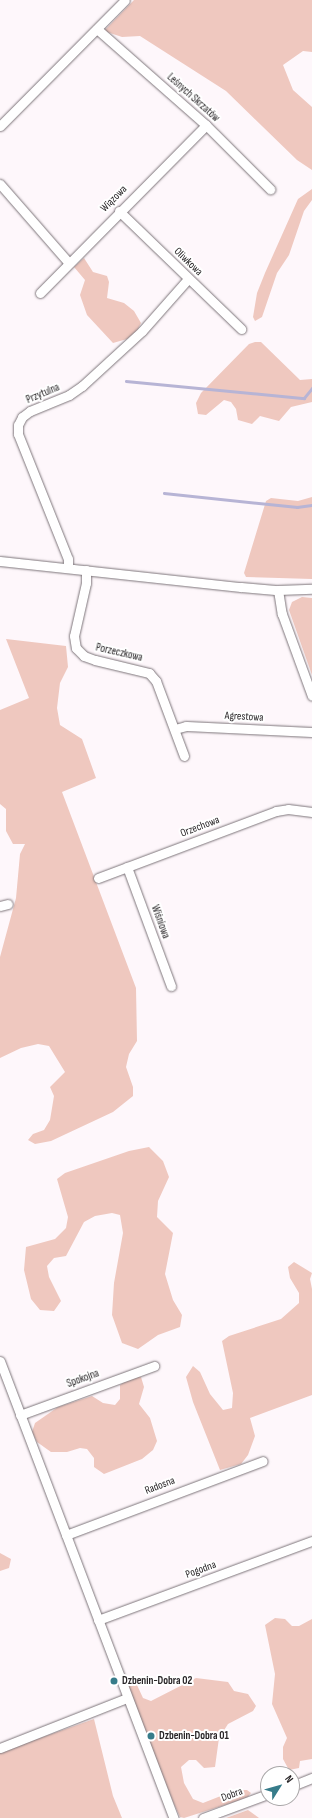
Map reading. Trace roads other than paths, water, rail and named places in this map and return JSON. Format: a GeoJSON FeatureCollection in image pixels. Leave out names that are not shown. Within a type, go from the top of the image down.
{"type":"FeatureCollection","features":[{"type":"Feature","properties":{"kind":"street"},"geometry":{"type":"LineString","coordinates":[[0,126],[125,0]]}},
{"type":"Feature","properties":{"kind":"street","name":"Leśnych Skrzatów"},"geometry":{"type":"LineString","coordinates":[[97,29],[206,125],[270,189]]}},
{"type":"Feature","properties":{"kind":"street","name":"Wiązowa"},"geometry":{"type":"LineString","coordinates":[[40,293],[68,262],[206,125]]}},
{"type":"Feature","properties":{"kind":"street"},"geometry":{"type":"LineString","coordinates":[[0,184],[68,262]]}},
{"type":"Feature","properties":{"kind":"street","name":"Oliwkowa"},"geometry":{"type":"LineString","coordinates":[[119,211],[241,329]]}},
{"type":"Feature","properties":{"kind":"street","name":"Przytulna"},"geometry":{"type":"LineString","coordinates":[[68,568],[68,559],[18,434],[18,425],[22,417],[30,411],[69,395],[82,386],[142,331],[188,279]]}},
{"type":"Feature","properties":{"kind":"street"},"geometry":{"type":"LineString","coordinates":[[0,561],[278,590],[312,589]]}},
{"type":"Feature","properties":{"kind":"street","name":"Porzeczkowa"},"geometry":{"type":"LineString","coordinates":[[86,570],[86,583],[74,636],[76,648],[84,656],[95,660],[148,672],[156,681],[184,756]]}},
{"type":"Feature","properties":{"kind":"street"},"geometry":{"type":"LineString","coordinates":[[278,590],[282,614],[312,696]]}},
{"type":"Feature","properties":{"kind":"street","name":"Agrestowa"},"geometry":{"type":"LineString","coordinates":[[175,729],[186,726],[312,732]]}},
{"type":"Feature","properties":{"kind":"street","name":"Orzechowa"},"geometry":{"type":"LineString","coordinates":[[98,878],[276,811],[288,809],[312,812]]}},
{"type":"Feature","properties":{"kind":"street","name":"Wiśniowa"},"geometry":{"type":"LineString","coordinates":[[127,867],[171,986]]}},
{"type":"Feature","properties":{"kind":"street"},"geometry":{"type":"LineString","coordinates":[[0,1361],[127,1698],[174,1818]]}},
{"type":"Feature","properties":{"kind":"street","name":"Spokojna"},"geometry":{"type":"LineString","coordinates":[[20,1415],[154,1366]]}},
{"type":"Feature","properties":{"kind":"street","name":"Radosna"},"geometry":{"type":"LineString","coordinates":[[66,1535],[262,1460]]}},
{"type":"Feature","properties":{"kind":"street","name":"Pogodna"},"geometry":{"type":"LineString","coordinates":[[98,1620],[312,1541]]}},
{"type":"Feature","properties":{"kind":"street"},"geometry":{"type":"LineString","coordinates":[[0,1748],[127,1698]]}},
{"type":"Feature","properties":{"kind":"street"},"geometry":{"type":"LineString","coordinates":[[300,1783],[312,1778]]}},
{"type":"Feature","properties":{"kind":"street","name":"Dobra"},"geometry":{"type":"LineString","coordinates":[[203,1818],[260,1797]]}},
{"type":"Feature","properties":{"kind":"waterway"},"geometry":{"type":"LineString","coordinates":[[126,381],[304,398],[312,388]]}},
{"type":"Feature","properties":{"kind":"waterway"},"geometry":{"type":"LineString","coordinates":[[164,493],[297,507],[312,505]]}},
{"type":"Feature","properties":{"kind":"place","name":"Dzbenin-Dobra 02"},"geometry":{"type":"Point","coordinates":[114,1681]}},
{"type":"Feature","properties":{"kind":"place","name":"Dzbenin-Dobra 01"},"geometry":{"type":"Point","coordinates":[151,1736]}}]}
